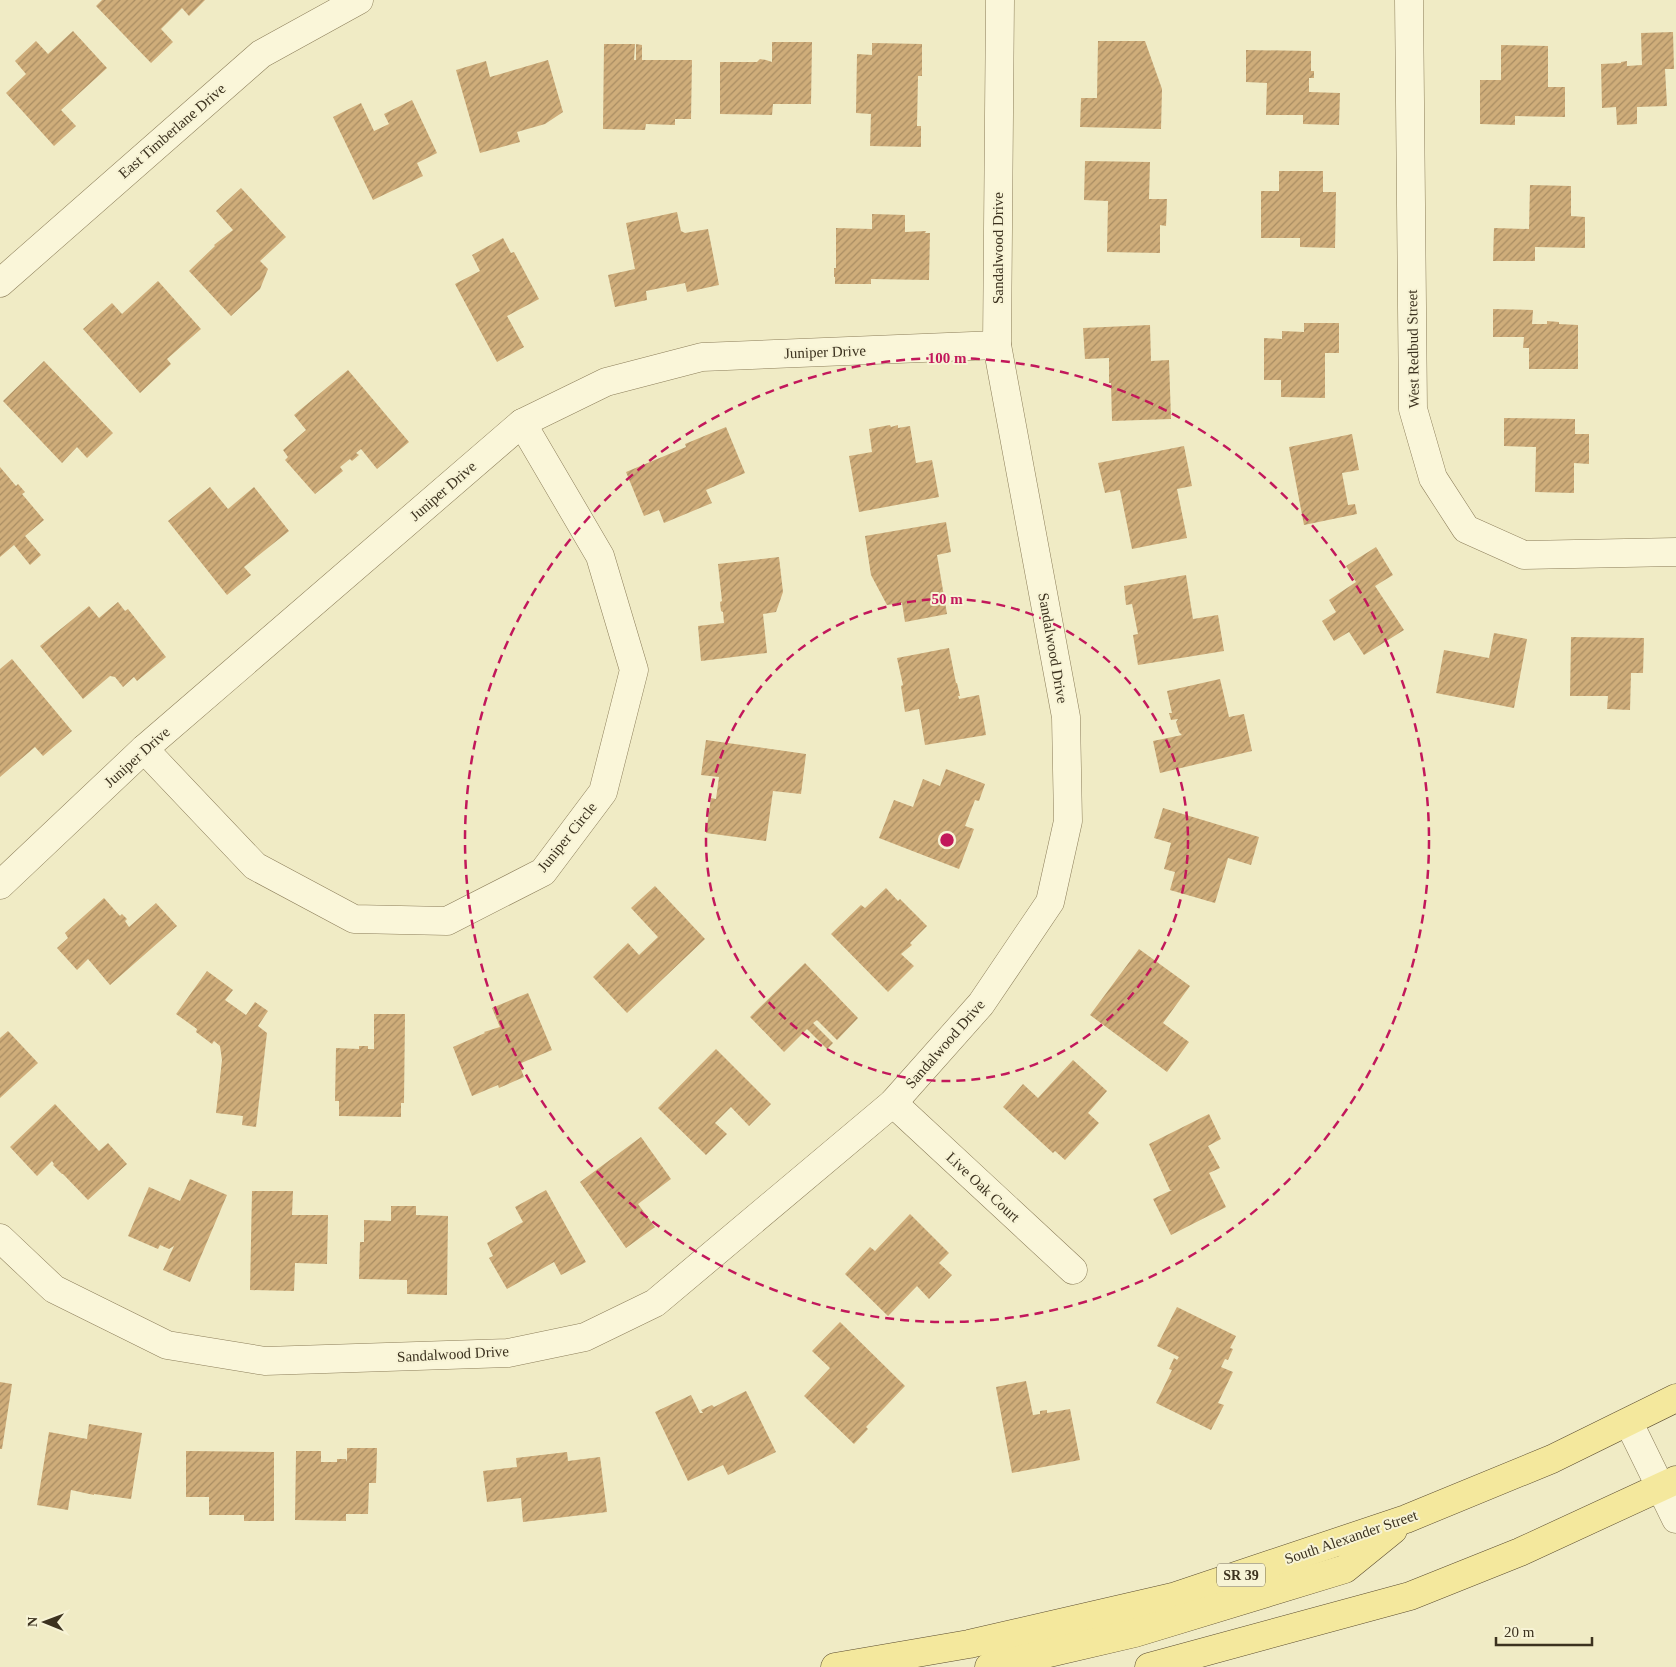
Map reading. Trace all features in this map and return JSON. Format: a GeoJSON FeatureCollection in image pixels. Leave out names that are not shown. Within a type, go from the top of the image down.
{"type":"FeatureCollection","features":[{"type":"Feature","properties":{"kind":"main road","name":"South Alexander Street"},"geometry":{"type":"LineString","coordinates":[[835,1667],[969,1644],[1173,1597],[1406,1519],[1552,1459],[1676,1398]]}},
{"type":"Feature","properties":{"kind":"main road"},"geometry":{"type":"LineString","coordinates":[[1149,1667],[1410,1596],[1520,1552],[1668,1484]]}},
{"type":"Feature","properties":{"kind":"main road"},"geometry":{"type":"LineString","coordinates":[[989,1667],[1135,1633],[1345,1569],[1406,1519]]}},
{"type":"Feature","properties":{"kind":"street","name":"East Timberlane Drive"},"geometry":{"type":"LineString","coordinates":[[0,283],[261,54],[359,0]]}},
{"type":"Feature","properties":{"kind":"street","name":"Sandalwood Drive"},"geometry":{"type":"LineString","coordinates":[[0,1238],[54,1289],[167,1345],[265,1361],[508,1353],[585,1337],[656,1302],[893,1103],[981,1004],[1050,902],[1068,821],[1066,717],[997,344],[1000,0]]}},
{"type":"Feature","properties":{"kind":"street","name":"West Redbud Street"},"geometry":{"type":"LineString","coordinates":[[1409,0],[1413,409],[1433,478],[1466,529],[1524,555],[1676,552]]}},
{"type":"Feature","properties":{"kind":"street","name":"Juniper Drive"},"geometry":{"type":"LineString","coordinates":[[0,885],[144,749],[522,423],[606,382],[702,357],[997,344]]}},
{"type":"Feature","properties":{"kind":"street","name":"Juniper Circle"},"geometry":{"type":"LineString","coordinates":[[144,749],[255,866],[354,920],[447,921],[543,872],[603,792],[634,670],[600,556],[522,423]]}},
{"type":"Feature","properties":{"kind":"street","name":"Live Oak Court"},"geometry":{"type":"LineString","coordinates":[[893,1103],[1073,1270]]}},
{"type":"Feature","properties":{"kind":"street"},"geometry":{"type":"LineString","coordinates":[[1629,1422],[1668,1484],[1676,1519]]}},
{"type":"Feature","properties":{"kind":"building"},"geometry":{"type":"Polygon","coordinates":[[[102,0],[205,0],[189,16],[182,8],[161,29],[173,42],[151,63],[96,6],[102,0]]]}},
{"type":"Feature","properties":{"kind":"building"},"geometry":{"type":"Polygon","coordinates":[[[73,31],[107,68],[61,110],[76,126],[54,146],[6,93],[26,74],[15,61],[36,41],[48,54],[73,31]]]}},
{"type":"Feature","properties":{"kind":"building"},"geometry":{"type":"Polygon","coordinates":[[[1673,32],[1674,69],[1665,69],[1667,106],[1637,107],[1637,124],[1617,125],[1616,107],[1602,108],[1601,64],[1627,61],[1627,66],[1642,65],[1641,33],[1673,32]]]}},
{"type":"Feature","properties":{"kind":"building"},"geometry":{"type":"Polygon","coordinates":[[[1098,41],[1145,41],[1162,89],[1161,129],[1080,127],[1081,98],[1097,98],[1098,41]]]}},
{"type":"Feature","properties":{"kind":"building"},"geometry":{"type":"Polygon","coordinates":[[[772,42],[812,42],[811,104],[773,104],[772,115],[720,114],[720,62],[757,62],[760,59],[772,62],[772,42]]]}},
{"type":"Feature","properties":{"kind":"building"},"geometry":{"type":"Polygon","coordinates":[[[872,43],[922,44],[922,76],[918,76],[917,126],[921,126],[921,147],[870,146],[871,114],[856,113],[857,54],[872,55],[872,43]]]}},
{"type":"Feature","properties":{"kind":"building"},"geometry":{"type":"Polygon","coordinates":[[[604,44],[635,44],[634,60],[636,60],[636,44],[642,45],[642,60],[692,60],[691,119],[675,119],[675,125],[646,124],[645,130],[603,129],[604,44]]]}},
{"type":"Feature","properties":{"kind":"building"},"geometry":{"type":"Polygon","coordinates":[[[1501,45],[1548,46],[1548,87],[1565,87],[1565,117],[1515,116],[1515,125],[1480,124],[1480,80],[1501,80],[1501,45]]]}},
{"type":"Feature","properties":{"kind":"building"},"geometry":{"type":"Polygon","coordinates":[[[1246,50],[1311,51],[1311,71],[1314,71],[1314,78],[1309,78],[1309,92],[1340,93],[1339,125],[1303,124],[1303,115],[1266,115],[1267,83],[1246,82],[1246,50]]]}},
{"type":"Feature","properties":{"kind":"building"},"geometry":{"type":"Polygon","coordinates":[[[548,60],[563,112],[545,124],[517,132],[520,142],[480,153],[456,70],[486,61],[490,77],[548,60]]]}},
{"type":"Feature","properties":{"kind":"building"},"geometry":{"type":"Polygon","coordinates":[[[412,100],[437,153],[417,163],[423,176],[373,200],[333,117],[361,103],[374,131],[389,124],[384,114],[412,100]]]}},
{"type":"Feature","properties":{"kind":"building"},"geometry":{"type":"Polygon","coordinates":[[[1085,161],[1150,162],[1149,199],[1167,199],[1166,226],[1160,225],[1160,253],[1107,252],[1108,201],[1084,200],[1085,161]]]}},
{"type":"Feature","properties":{"kind":"building"},"geometry":{"type":"Polygon","coordinates":[[[1279,171],[1323,171],[1323,192],[1336,192],[1335,248],[1300,247],[1300,238],[1261,238],[1261,191],[1279,191],[1279,171]]]}},
{"type":"Feature","properties":{"kind":"building"},"geometry":{"type":"Polygon","coordinates":[[[1530,185],[1571,186],[1571,216],[1585,217],[1585,248],[1535,247],[1535,261],[1493,261],[1494,228],[1529,229],[1530,185]]]}},
{"type":"Feature","properties":{"kind":"building"},"geometry":{"type":"Polygon","coordinates":[[[241,188],[286,237],[260,261],[268,269],[260,289],[231,316],[189,271],[214,245],[233,230],[216,211],[241,188]]]}},
{"type":"Feature","properties":{"kind":"building"},"geometry":{"type":"Polygon","coordinates":[[[677,212],[681,231],[685,233],[708,229],[719,285],[687,292],[685,283],[646,291],[647,300],[615,307],[608,275],[635,269],[626,223],[677,212]]]}},
{"type":"Feature","properties":{"kind":"building"},"geometry":{"type":"Polygon","coordinates":[[[872,214],[905,215],[905,232],[926,231],[925,233],[930,233],[929,280],[871,279],[871,284],[835,284],[836,228],[872,229],[872,214]]]}},
{"type":"Feature","properties":{"kind":"building"},"geometry":{"type":"Polygon","coordinates":[[[503,238],[511,253],[514,252],[539,299],[507,316],[524,347],[497,362],[455,284],[480,271],[472,255],[503,238]]]}},
{"type":"Feature","properties":{"kind":"building"},"geometry":{"type":"Polygon","coordinates":[[[158,281],[201,329],[167,359],[171,364],[140,393],[83,329],[112,303],[122,314],[158,281]]]}},
{"type":"Feature","properties":{"kind":"building"},"geometry":{"type":"Polygon","coordinates":[[[1493,309],[1533,310],[1532,324],[1547,324],[1547,321],[1578,325],[1578,369],[1529,369],[1529,348],[1523,348],[1524,337],[1493,337],[1493,309]]]}},
{"type":"Feature","properties":{"kind":"building"},"geometry":{"type":"Polygon","coordinates":[[[1304,323],[1339,323],[1339,353],[1325,353],[1325,398],[1281,397],[1281,380],[1264,380],[1264,338],[1282,339],[1282,331],[1304,332],[1304,323]]]}},
{"type":"Feature","properties":{"kind":"building"},"geometry":{"type":"Polygon","coordinates":[[[1150,325],[1151,361],[1169,360],[1171,419],[1112,421],[1109,358],[1085,359],[1083,328],[1150,325]]]}},
{"type":"Feature","properties":{"kind":"building"},"geometry":{"type":"Polygon","coordinates":[[[44,361],[113,433],[87,458],[77,447],[62,463],[3,401],[44,361]]]}},
{"type":"Feature","properties":{"kind":"building"},"geometry":{"type":"Polygon","coordinates":[[[348,370],[409,442],[377,469],[361,449],[356,453],[359,455],[352,461],[350,459],[340,467],[343,471],[315,494],[285,460],[288,457],[283,450],[306,430],[294,415],[348,370]]]}},
{"type":"Feature","properties":{"kind":"building"},"geometry":{"type":"Polygon","coordinates":[[[1504,418],[1575,419],[1575,434],[1589,434],[1589,464],[1574,463],[1574,493],[1535,492],[1536,447],[1504,446],[1504,418]]]}},
{"type":"Feature","properties":{"kind":"building"},"geometry":{"type":"Polygon","coordinates":[[[890,425],[891,427],[898,425],[898,428],[910,426],[916,463],[932,460],[939,497],[859,512],[849,456],[872,452],[869,429],[890,425]]]}},
{"type":"Feature","properties":{"kind":"building"},"geometry":{"type":"Polygon","coordinates":[[[726,427],[745,473],[706,490],[712,503],[664,523],[659,510],[644,516],[626,472],[686,447],[685,444],[726,427]]]}},
{"type":"Feature","properties":{"kind":"building"},"geometry":{"type":"Polygon","coordinates":[[[1352,434],[1359,470],[1342,473],[1348,505],[1355,504],[1357,514],[1304,525],[1289,447],[1352,434]]]}},
{"type":"Feature","properties":{"kind":"building"},"geometry":{"type":"Polygon","coordinates":[[[1184,446],[1192,486],[1177,489],[1187,538],[1132,549],[1120,490],[1105,493],[1098,463],[1184,446]]]}},
{"type":"Feature","properties":{"kind":"building"},"geometry":{"type":"Polygon","coordinates":[[[0,467],[16,486],[18,484],[25,492],[22,494],[44,520],[25,536],[41,555],[30,565],[14,545],[0,557],[0,467]]]}},
{"type":"Feature","properties":{"kind":"building"},"geometry":{"type":"Polygon","coordinates":[[[210,487],[228,509],[254,487],[289,531],[244,567],[251,575],[227,595],[168,521],[210,487]]]}},
{"type":"Feature","properties":{"kind":"building"},"geometry":{"type":"Polygon","coordinates":[[[946,522],[951,552],[937,555],[947,614],[905,622],[902,603],[887,605],[871,575],[865,536],[946,522]]]}},
{"type":"Feature","properties":{"kind":"building"},"geometry":{"type":"Polygon","coordinates":[[[1376,547],[1393,575],[1375,586],[1404,630],[1364,655],[1349,632],[1334,641],[1322,621],[1336,612],[1329,600],[1356,582],[1346,566],[1376,547]]]}},
{"type":"Feature","properties":{"kind":"building"},"geometry":{"type":"Polygon","coordinates":[[[779,557],[783,592],[776,612],[763,614],[767,653],[701,661],[698,626],[724,623],[720,602],[722,601],[718,564],[779,557]]]}},
{"type":"Feature","properties":{"kind":"building"},"geometry":{"type":"Polygon","coordinates":[[[1186,575],[1193,619],[1218,615],[1224,651],[1138,665],[1133,635],[1138,634],[1132,604],[1126,605],[1124,586],[1186,575]]]}},
{"type":"Feature","properties":{"kind":"building"},"geometry":{"type":"Polygon","coordinates":[[[118,602],[125,611],[128,609],[166,657],[137,681],[134,677],[123,687],[115,677],[110,676],[83,699],[40,646],[89,606],[99,618],[118,602]]]}},
{"type":"Feature","properties":{"kind":"building"},"geometry":{"type":"Polygon","coordinates":[[[1494,633],[1527,639],[1514,708],[1436,693],[1444,650],[1489,658],[1494,633]]]}},
{"type":"Feature","properties":{"kind":"building"},"geometry":{"type":"Polygon","coordinates":[[[1571,637],[1644,638],[1643,673],[1631,673],[1630,710],[1607,709],[1608,696],[1570,696],[1571,637]]]}},
{"type":"Feature","properties":{"kind":"building"},"geometry":{"type":"Polygon","coordinates":[[[949,648],[960,696],[958,696],[959,699],[979,695],[986,735],[925,745],[919,709],[905,712],[901,686],[903,685],[897,658],[949,648]]]}},
{"type":"Feature","properties":{"kind":"building"},"geometry":{"type":"Polygon","coordinates":[[[12,659],[72,731],[43,756],[35,747],[0,777],[0,669],[12,659]]]}},
{"type":"Feature","properties":{"kind":"building"},"geometry":{"type":"Polygon","coordinates":[[[1220,679],[1229,717],[1244,714],[1252,751],[1160,773],[1153,741],[1182,735],[1176,722],[1178,719],[1171,720],[1169,713],[1172,713],[1167,691],[1220,679]]]}},
{"type":"Feature","properties":{"kind":"building"},"geometry":{"type":"Polygon","coordinates":[[[706,740],[806,754],[801,794],[773,791],[766,841],[706,833],[711,798],[716,799],[719,777],[701,775],[706,740]]]}},
{"type":"Feature","properties":{"kind":"building"},"geometry":{"type":"Polygon","coordinates":[[[946,769],[985,784],[979,801],[975,800],[965,826],[974,829],[959,869],[879,838],[894,800],[913,807],[923,779],[940,786],[946,769]]]}},
{"type":"Feature","properties":{"kind":"building"},"geometry":{"type":"Polygon","coordinates":[[[1163,808],[1259,837],[1251,865],[1228,858],[1215,903],[1170,890],[1175,872],[1164,869],[1171,843],[1154,838],[1163,808]]]}},
{"type":"Feature","properties":{"kind":"building"},"geometry":{"type":"Polygon","coordinates":[[[655,886],[705,939],[627,1013],[593,977],[628,943],[639,955],[658,937],[631,908],[655,886]]]}},
{"type":"Feature","properties":{"kind":"building"},"geometry":{"type":"Polygon","coordinates":[[[886,888],[927,926],[910,943],[912,945],[901,954],[914,966],[888,992],[831,934],[861,905],[865,908],[886,888]]]}},
{"type":"Feature","properties":{"kind":"building"},"geometry":{"type":"Polygon","coordinates":[[[104,898],[120,916],[122,914],[127,919],[125,921],[129,927],[156,903],[177,926],[110,985],[88,959],[77,970],[57,948],[68,938],[65,933],[104,898]]]}},
{"type":"Feature","properties":{"kind":"building"},"geometry":{"type":"Polygon","coordinates":[[[1139,949],[1190,986],[1163,1023],[1189,1042],[1167,1072],[1090,1015],[1139,949]]]}},
{"type":"Feature","properties":{"kind":"building"},"geometry":{"type":"Polygon","coordinates":[[[805,963],[858,1018],[837,1040],[817,1020],[813,1023],[833,1043],[827,1049],[807,1029],[784,1052],[750,1017],[805,963]]]}},
{"type":"Feature","properties":{"kind":"building"},"geometry":{"type":"Polygon","coordinates":[[[207,971],[233,990],[225,1000],[246,1015],[255,1002],[268,1011],[258,1026],[267,1033],[256,1127],[242,1125],[243,1116],[216,1113],[222,1060],[220,1046],[214,1041],[212,1044],[196,1032],[197,1029],[176,1014],[207,971]]]}},
{"type":"Feature","properties":{"kind":"building"},"geometry":{"type":"Polygon","coordinates":[[[528,993],[552,1050],[519,1064],[524,1077],[499,1088],[498,1085],[472,1096],[453,1047],[484,1032],[500,1027],[492,1008],[528,993]]]}},
{"type":"Feature","properties":{"kind":"building"},"geometry":{"type":"Polygon","coordinates":[[[374,1014],[405,1014],[404,1103],[401,1103],[401,1117],[339,1116],[339,1101],[335,1101],[336,1048],[359,1049],[359,1046],[368,1046],[368,1049],[374,1049],[374,1014]]]}},
{"type":"Feature","properties":{"kind":"building"},"geometry":{"type":"Polygon","coordinates":[[[8,1031],[38,1063],[0,1098],[0,1038],[8,1031]]]}},
{"type":"Feature","properties":{"kind":"building"},"geometry":{"type":"Polygon","coordinates":[[[716,1049],[771,1104],[749,1126],[731,1107],[715,1123],[727,1134],[706,1155],[658,1108],[716,1049]]]}},
{"type":"Feature","properties":{"kind":"building"},"geometry":{"type":"Polygon","coordinates":[[[1073,1060],[1107,1091],[1088,1113],[1099,1123],[1065,1160],[1055,1151],[1053,1153],[1003,1107],[1023,1084],[1038,1098],[1073,1060]]]}},
{"type":"Feature","properties":{"kind":"building"},"geometry":{"type":"Polygon","coordinates":[[[55,1104],[99,1151],[108,1143],[127,1164],[88,1200],[53,1165],[52,1161],[37,1176],[10,1147],[55,1104]]]}},
{"type":"Feature","properties":{"kind":"building"},"geometry":{"type":"Polygon","coordinates":[[[1209,1114],[1221,1139],[1208,1146],[1220,1168],[1209,1173],[1226,1207],[1171,1235],[1153,1199],[1172,1190],[1170,1190],[1149,1144],[1209,1114]]]}},
{"type":"Feature","properties":{"kind":"building"},"geometry":{"type":"Polygon","coordinates":[[[641,1137],[671,1179],[638,1204],[655,1227],[626,1248],[580,1182],[641,1137]]]}},
{"type":"Feature","properties":{"kind":"building"},"geometry":{"type":"Polygon","coordinates":[[[190,1179],[227,1195],[190,1282],[163,1270],[174,1246],[169,1249],[160,1245],[158,1249],[128,1236],[149,1187],[180,1201],[190,1179]]]}},
{"type":"Feature","properties":{"kind":"building"},"geometry":{"type":"Polygon","coordinates":[[[546,1190],[586,1262],[561,1275],[554,1262],[507,1289],[489,1258],[493,1256],[487,1243],[523,1222],[515,1207],[546,1190]]]}},
{"type":"Feature","properties":{"kind":"building"},"geometry":{"type":"Polygon","coordinates":[[[252,1191],[293,1191],[292,1215],[328,1215],[327,1264],[295,1263],[294,1291],[250,1290],[252,1191]]]}},
{"type":"Feature","properties":{"kind":"building"},"geometry":{"type":"Polygon","coordinates":[[[391,1206],[416,1206],[416,1215],[448,1216],[447,1295],[407,1294],[407,1280],[359,1279],[360,1242],[364,1242],[364,1220],[391,1221],[391,1206]]]}},
{"type":"Feature","properties":{"kind":"building"},"geometry":{"type":"Polygon","coordinates":[[[910,1214],[949,1253],[939,1263],[952,1275],[929,1299],[917,1286],[888,1316],[845,1274],[870,1247],[875,1251],[910,1214]]]}},
{"type":"Feature","properties":{"kind":"building"},"geometry":{"type":"Polygon","coordinates":[[[1177,1307],[1236,1336],[1230,1348],[1233,1349],[1228,1360],[1225,1359],[1221,1367],[1233,1372],[1218,1403],[1224,1405],[1211,1430],[1156,1403],[1172,1370],[1169,1369],[1174,1358],[1177,1360],[1179,1357],[1157,1346],[1177,1307]]]}},
{"type":"Feature","properties":{"kind":"building"},"geometry":{"type":"Polygon","coordinates":[[[840,1322],[905,1386],[866,1427],[868,1429],[854,1444],[804,1396],[830,1368],[812,1351],[840,1322]]]}},
{"type":"Feature","properties":{"kind":"building"},"geometry":{"type":"Polygon","coordinates":[[[1026,1381],[1033,1415],[1040,1414],[1040,1411],[1047,1410],[1047,1413],[1070,1409],[1080,1460],[1012,1473],[996,1387],[1026,1381]]]}},
{"type":"Feature","properties":{"kind":"building"},"geometry":{"type":"Polygon","coordinates":[[[0,1382],[12,1384],[2,1449],[0,1449],[0,1382]]]}},
{"type":"Feature","properties":{"kind":"building"},"geometry":{"type":"Polygon","coordinates":[[[746,1391],[776,1452],[728,1475],[723,1465],[688,1481],[655,1412],[691,1395],[700,1413],[703,1413],[701,1410],[712,1405],[714,1407],[746,1391]]]}},
{"type":"Feature","properties":{"kind":"building"},"geometry":{"type":"Polygon","coordinates":[[[89,1424],[142,1433],[131,1499],[94,1495],[71,1490],[68,1510],[37,1505],[49,1432],[87,1439],[89,1424]]]}},
{"type":"Feature","properties":{"kind":"building"},"geometry":{"type":"Polygon","coordinates":[[[347,1448],[377,1448],[376,1483],[369,1483],[368,1514],[346,1514],[346,1521],[295,1520],[296,1451],[321,1451],[321,1462],[337,1462],[337,1459],[346,1459],[347,1462],[347,1448]]]}},
{"type":"Feature","properties":{"kind":"building"},"geometry":{"type":"Polygon","coordinates":[[[186,1451],[274,1452],[274,1521],[244,1521],[244,1515],[209,1515],[209,1497],[186,1497],[186,1451]]]}},
{"type":"Feature","properties":{"kind":"building"},"geometry":{"type":"Polygon","coordinates":[[[567,1452],[568,1461],[600,1457],[607,1512],[523,1522],[521,1498],[487,1502],[483,1471],[517,1467],[516,1458],[567,1452]]]}}]}
